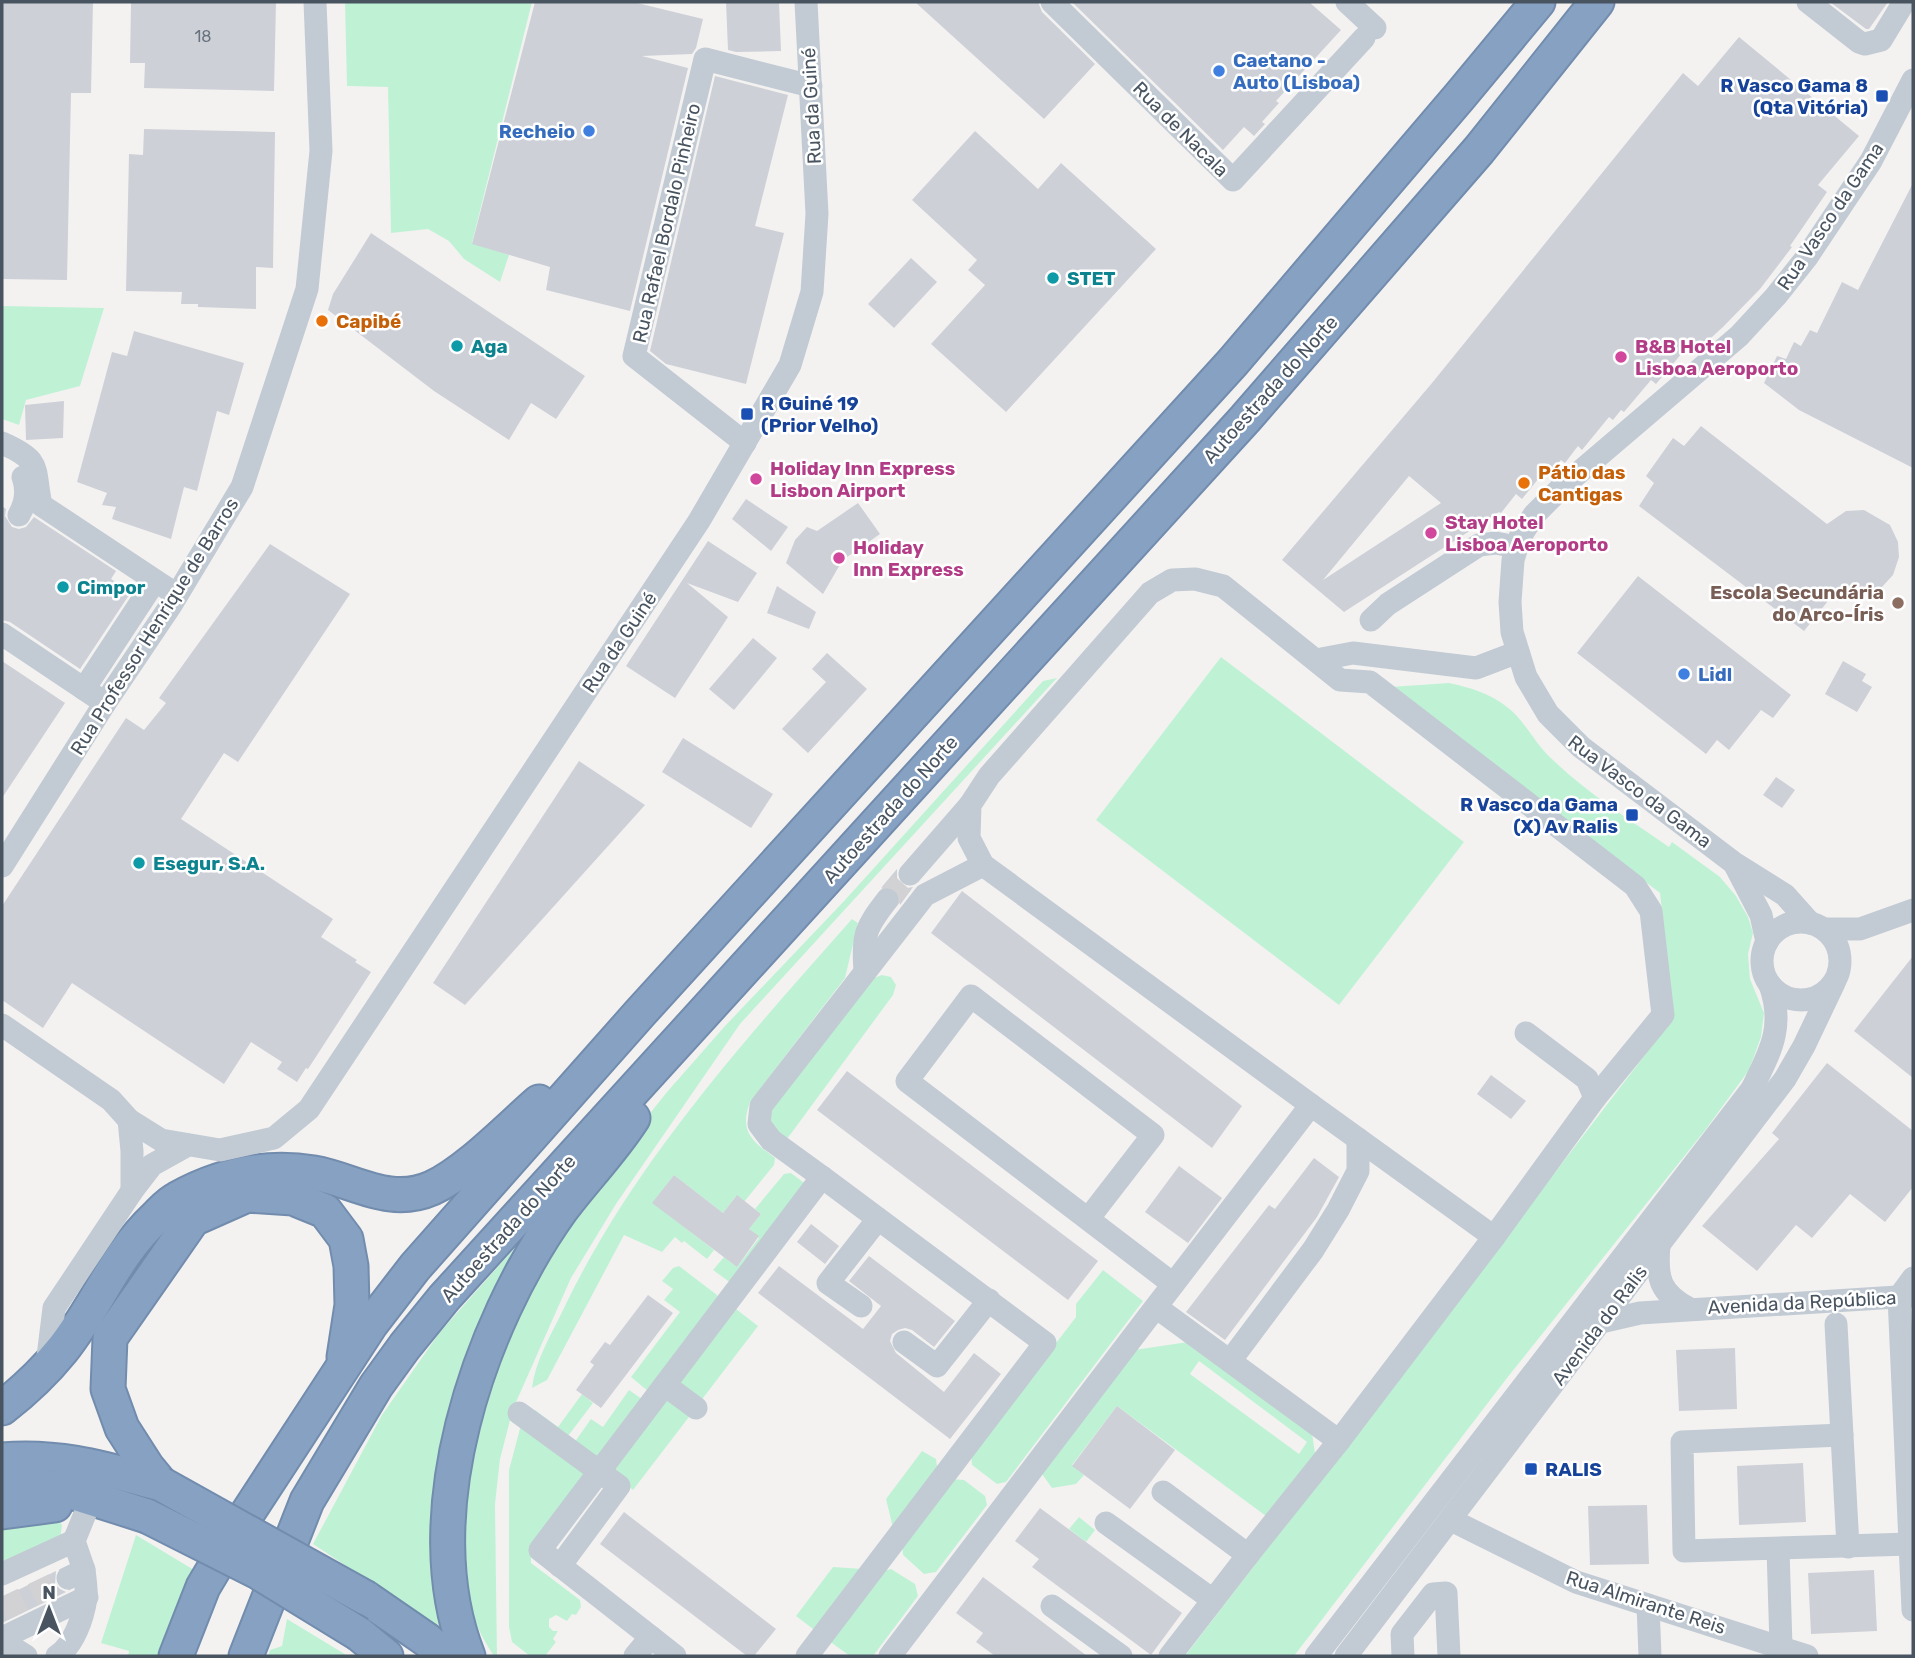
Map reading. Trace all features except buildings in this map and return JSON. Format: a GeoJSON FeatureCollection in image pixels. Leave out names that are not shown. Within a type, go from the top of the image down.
{"type":"FeatureCollection","features":[{"type":"Feature","properties":{"kind":"highway"},"geometry":{"type":"LineString","coordinates":[[176,1656],[203,1587],[243,1520],[371,1324],[415,1267],[640,1013],[1233,362],[1538,2]]}},
{"type":"Feature","properties":{"kind":"highway","name":"Autoestrada do Norte"},"geometry":{"type":"LineString","coordinates":[[246,1656],[307,1501],[376,1386],[405,1346],[479,1258],[1254,409],[1479,150],[1597,2]]}},
{"type":"Feature","properties":{"kind":"highway"},"geometry":{"type":"LineString","coordinates":[[2,1408],[23,1392],[62,1350],[136,1236],[174,1200],[219,1178],[270,1168],[315,1173],[372,1192],[404,1195],[431,1189],[466,1166],[640,1013]]}},
{"type":"Feature","properties":{"kind":"highway"},"geometry":{"type":"LineString","coordinates":[[468,1656],[452,1603],[448,1558],[449,1510],[456,1462],[478,1375],[499,1321],[530,1261],[561,1211],[627,1128],[648,1096],[671,1047]]}},
{"type":"Feature","properties":{"kind":"highway"},"geometry":{"type":"LineString","coordinates":[[161,1484],[147,1468],[122,1428],[108,1389],[110,1338],[193,1219],[247,1195],[293,1198],[325,1211],[346,1239],[351,1266],[352,1305],[343,1366]]}},
{"type":"Feature","properties":{"kind":"highway"},"geometry":{"type":"LineString","coordinates":[[2,1460],[76,1462],[161,1484],[366,1598],[427,1640],[445,1656]]}},
{"type":"Feature","properties":{"kind":"highway"},"geometry":{"type":"LineString","coordinates":[[2,1489],[31,1486],[62,1489],[147,1516],[258,1572],[359,1634],[386,1656]]}},
{"type":"Feature","properties":{"kind":"highway"},"geometry":{"type":"LineString","coordinates":[[2,1512],[91,1499]]}},
{"type":"Feature","properties":{"kind":"street","name":"Rua Professor Henrique de Barros"},"geometry":{"type":"LineString","coordinates":[[2,866],[177,594],[242,487],[307,289],[321,151],[316,2]]}},
{"type":"Feature","properties":{"kind":"street","name":"Rua da Guiné"},"geometry":{"type":"LineString","coordinates":[[2,1025],[111,1100],[129,1120],[161,1140],[220,1150],[274,1138],[309,1109],[699,521],[790,365],[812,292],[817,214],[806,2]]}},
{"type":"Feature","properties":{"kind":"street","name":"Rua de Nacala"},"geometry":{"type":"LineString","coordinates":[[1052,2],[1233,180],[1369,33],[1347,2]]}},
{"type":"Feature","properties":{"kind":"street"},"geometry":{"type":"LineString","coordinates":[[1808,2],[1865,44],[1881,40],[1904,2]]}},
{"type":"Feature","properties":{"kind":"street","name":"Rua Rafael Bordalo Pinheiro"},"geometry":{"type":"LineString","coordinates":[[745,443],[634,356],[705,60],[810,86]]}},
{"type":"Feature","properties":{"kind":"street","name":"Rua Vasco da Gama"},"geometry":{"type":"LineString","coordinates":[[1817,926],[1785,895],[1734,863],[1567,736],[1548,714],[1535,696],[1512,632],[1510,602],[1516,547],[1534,515],[1562,487],[1739,336],[1776,296],[1807,257],[1871,161],[1913,80]]}},
{"type":"Feature","properties":{"kind":"street"},"geometry":{"type":"LineString","coordinates":[[2,443],[30,458],[37,469],[41,505],[177,594]]}},
{"type":"Feature","properties":{"kind":"street"},"geometry":{"type":"LineString","coordinates":[[2,456],[19,468],[27,488],[24,506],[19,515]]}},
{"type":"Feature","properties":{"kind":"street"},"geometry":{"type":"LineString","coordinates":[[1371,620],[1388,604],[1479,545],[1496,543],[1516,547]]}},
{"type":"Feature","properties":{"kind":"street"},"geometry":{"type":"LineString","coordinates":[[910,874],[970,805],[989,776],[1150,593],[1172,580],[1195,579],[1223,586],[1340,680],[1370,681],[1626,879],[1635,887],[1651,911],[1663,1015],[1595,1098],[1494,1237],[1339,1441],[1170,1656]]}},
{"type":"Feature","properties":{"kind":"street"},"geometry":{"type":"LineString","coordinates":[[84,689],[102,656],[149,590]]}},
{"type":"Feature","properties":{"kind":"street"},"geometry":{"type":"LineString","coordinates":[[2,634],[105,703]]}},
{"type":"Feature","properties":{"kind":"street"},"geometry":{"type":"LineString","coordinates":[[1316,660],[1353,653],[1476,668],[1518,652]]}},
{"type":"Feature","properties":{"kind":"street"},"geometry":{"type":"LineString","coordinates":[[102,656],[125,672]]}},
{"type":"Feature","properties":{"kind":"street"},"geometry":{"type":"LineString","coordinates":[[970,805],[969,838],[983,865],[1494,1237]]}},
{"type":"Feature","properties":{"kind":"street","name":"Rua Vasco da Gama"},"geometry":{"type":"LineString","coordinates":[[1734,863],[1760,915],[1767,942]]}},
{"type":"Feature","properties":{"kind":"street"},"geometry":{"type":"LineString","coordinates":[[807,1656],[1045,1343],[772,1140],[759,1124],[761,1106],[925,895],[983,865]]}},
{"type":"Feature","properties":{"kind":"street"},"geometry":{"type":"LineString","coordinates":[[865,970],[863,946],[869,922],[887,900]]}},
{"type":"Feature","properties":{"kind":"street"},"geometry":{"type":"LineString","coordinates":[[1817,926],[1834,940],[1840,954],[1840,969],[1834,983],[1826,992],[1815,998],[1790,999],[1779,994],[1763,972],[1762,957],[1773,934],[1790,924],[1860,929],[1913,910]]}},
{"type":"Feature","properties":{"kind":"street","name":"Avenida do Ralis"},"geometry":{"type":"LineString","coordinates":[[1359,1653],[1384,1607],[1785,1079],[1834,983]]}},
{"type":"Feature","properties":{"kind":"street","name":"Avenida do Ralis"},"geometry":{"type":"LineString","coordinates":[[1316,1656],[1752,1089],[1768,1056],[1778,1022],[1777,1003],[1770,985]]}},
{"type":"Feature","properties":{"kind":"street"},"geometry":{"type":"LineString","coordinates":[[1088,1219],[1153,1135],[971,996],[907,1081],[1173,1284]]}},
{"type":"Feature","properties":{"kind":"street"},"geometry":{"type":"LineString","coordinates":[[1526,1033],[1587,1079],[1595,1098]]}},
{"type":"Feature","properties":{"kind":"street","name":"Rua da Guiné"},"geometry":{"type":"LineString","coordinates":[[111,1100],[137,1106],[167,1125],[188,1145]]}},
{"type":"Feature","properties":{"kind":"street"},"geometry":{"type":"LineString","coordinates":[[890,1656],[1311,1105]]}},
{"type":"Feature","properties":{"kind":"street"},"geometry":{"type":"LineString","coordinates":[[129,1120],[132,1191]]}},
{"type":"Feature","properties":{"kind":"street"},"geometry":{"type":"LineString","coordinates":[[1230,1361],[1313,1250],[1338,1210],[1358,1171],[1358,1139]]}},
{"type":"Feature","properties":{"kind":"street"},"geometry":{"type":"LineString","coordinates":[[47,1366],[54,1308],[152,1165],[188,1145]]}},
{"type":"Feature","properties":{"kind":"street"},"geometry":{"type":"LineString","coordinates":[[674,1656],[540,1550],[822,1177]]}},
{"type":"Feature","properties":{"kind":"street"},"geometry":{"type":"LineString","coordinates":[[860,1306],[828,1283],[878,1219]]}},
{"type":"Feature","properties":{"kind":"street"},"geometry":{"type":"LineString","coordinates":[[1659,1246],[1657,1265],[1660,1282],[1674,1301],[1690,1309]]}},
{"type":"Feature","properties":{"kind":"street"},"geometry":{"type":"LineString","coordinates":[[1913,1278],[1906,1296],[1913,1610]]}},
{"type":"Feature","properties":{"kind":"street","name":"Avenida da República"},"geometry":{"type":"LineString","coordinates":[[1601,1322],[1640,1313],[1906,1296]]}},
{"type":"Feature","properties":{"kind":"street"},"geometry":{"type":"LineString","coordinates":[[904,1342],[937,1366],[989,1300]]}},
{"type":"Feature","properties":{"kind":"street"},"geometry":{"type":"LineString","coordinates":[[1156,1307],[1339,1441]]}},
{"type":"Feature","properties":{"kind":"street"},"geometry":{"type":"LineString","coordinates":[[1836,1324],[1848,1547]]}},
{"type":"Feature","properties":{"kind":"street"},"geometry":{"type":"LineString","coordinates":[[665,1385],[696,1408]]}},
{"type":"Feature","properties":{"kind":"street"},"geometry":{"type":"LineString","coordinates":[[519,1413],[624,1491],[560,1566]]}},
{"type":"Feature","properties":{"kind":"street"},"geometry":{"type":"LineString","coordinates":[[1842,1435],[1682,1442],[1684,1551],[1910,1544]]}},
{"type":"Feature","properties":{"kind":"street"},"geometry":{"type":"LineString","coordinates":[[1163,1492],[1248,1555]]}},
{"type":"Feature","properties":{"kind":"street"},"geometry":{"type":"LineString","coordinates":[[57,1656],[65,1651],[72,1640],[87,1597],[76,1574],[74,1541],[91,1499]]}},
{"type":"Feature","properties":{"kind":"street","name":"Rua Almirante Reis"},"geometry":{"type":"LineString","coordinates":[[1451,1520],[1576,1582],[1807,1656]]}},
{"type":"Feature","properties":{"kind":"street"},"geometry":{"type":"LineString","coordinates":[[1106,1523],[1213,1600]]}},
{"type":"Feature","properties":{"kind":"street"},"geometry":{"type":"LineString","coordinates":[[2,1574],[74,1541]]}},
{"type":"Feature","properties":{"kind":"street"},"geometry":{"type":"LineString","coordinates":[[1778,1549],[1781,1646]]}},
{"type":"Feature","properties":{"kind":"street"},"geometry":{"type":"LineString","coordinates":[[1403,1656],[1402,1634],[1433,1594],[1446,1593],[1449,1656]]}},
{"type":"Feature","properties":{"kind":"street"},"geometry":{"type":"LineString","coordinates":[[26,1656],[2,1639],[87,1597]]}},
{"type":"Feature","properties":{"kind":"street"},"geometry":{"type":"LineString","coordinates":[[1648,1605],[1650,1656]]}},
{"type":"Feature","properties":{"kind":"street"},"geometry":{"type":"LineString","coordinates":[[1052,1606],[1121,1656]]}},
{"type":"Feature","properties":{"kind":"street"},"geometry":{"type":"LineString","coordinates":[[635,1656],[651,1637]]}},
{"type":"Feature","properties":{"kind":"green space"},"geometry":{"type":"Polygon","coordinates":[[[345,2],[532,2],[472,243],[509,255],[500,282],[464,259],[449,241],[428,229],[391,233],[388,87],[347,86],[345,2]]]}},
{"type":"Feature","properties":{"kind":"green space"},"geometry":{"type":"Polygon","coordinates":[[[2,306],[104,308],[80,386],[26,400],[19,425],[2,419],[2,306]]]}},
{"type":"Feature","properties":{"kind":"green space"},"geometry":{"type":"Polygon","coordinates":[[[1221,657],[1464,842],[1339,1005],[1096,820],[1221,657]]]}},
{"type":"Feature","properties":{"kind":"green space"},"geometry":{"type":"Polygon","coordinates":[[[1057,678],[740,1024],[616,1204],[571,1278],[513,1409],[500,1459],[495,1504],[497,1656],[494,1656],[473,1614],[467,1566],[460,1563],[470,1441],[512,1319],[586,1193],[667,1092],[1043,681],[1057,678]]]}},
{"type":"Feature","properties":{"kind":"green space"},"geometry":{"type":"Polygon","coordinates":[[[1449,683],[1476,690],[1509,708],[1548,755],[1580,784],[1669,847],[1672,842],[1720,877],[1736,896],[1748,917],[1753,933],[1748,954],[1750,979],[1764,1013],[1761,1037],[1749,1070],[1706,1129],[1507,1378],[1294,1656],[1185,1656],[1674,1017],[1660,893],[1390,687],[1449,683]]]}},
{"type":"Feature","properties":{"kind":"green space"},"geometry":{"type":"Polygon","coordinates":[[[852,919],[858,923],[845,978],[750,1102],[747,1128],[754,1141],[775,1158],[774,1165],[744,1202],[736,1196],[723,1213],[674,1175],[653,1203],[714,1250],[707,1259],[675,1237],[662,1252],[624,1235],[547,1380],[532,1388],[540,1358],[591,1256],[657,1154],[732,1057],[852,919]]]}},
{"type":"Feature","properties":{"kind":"green space"},"geometry":{"type":"Polygon","coordinates":[[[882,975],[891,977],[896,985],[893,995],[787,1139],[769,1125],[769,1110],[874,978],[882,975]]]}},
{"type":"Feature","properties":{"kind":"green space"},"geometry":{"type":"Polygon","coordinates":[[[791,1173],[807,1185],[735,1286],[713,1270],[724,1257],[737,1267],[759,1238],[749,1229],[761,1214],[755,1209],[784,1174],[791,1173]]]}},
{"type":"Feature","properties":{"kind":"green space"},"geometry":{"type":"Polygon","coordinates":[[[575,1180],[542,1227],[438,1533],[440,1628],[313,1544],[382,1415],[440,1332],[575,1180]]]}},
{"type":"Feature","properties":{"kind":"green space"},"geometry":{"type":"Polygon","coordinates":[[[679,1266],[717,1295],[719,1301],[649,1392],[631,1377],[680,1312],[664,1300],[673,1289],[662,1281],[673,1268],[679,1266]]]}},
{"type":"Feature","properties":{"kind":"green space"},"geometry":{"type":"Polygon","coordinates":[[[1103,1270],[1143,1301],[1006,1482],[997,1484],[972,1465],[971,1454],[1076,1317],[1076,1304],[1103,1270]]]}},
{"type":"Feature","properties":{"kind":"green space"},"geometry":{"type":"Polygon","coordinates":[[[736,1309],[758,1326],[700,1402],[678,1385],[736,1309]]]}},
{"type":"Feature","properties":{"kind":"green space"},"geometry":{"type":"Polygon","coordinates":[[[1188,1342],[1312,1433],[1316,1460],[1270,1519],[1117,1406],[1072,1465],[1084,1475],[1076,1484],[1052,1488],[1042,1474],[1134,1350],[1188,1342]],[[1199,1361],[1190,1374],[1299,1454],[1307,1442],[1199,1361]]]}},
{"type":"Feature","properties":{"kind":"green space"},"geometry":{"type":"Polygon","coordinates":[[[629,1390],[642,1399],[596,1458],[574,1443],[591,1419],[603,1427],[629,1390]]]}},
{"type":"Feature","properties":{"kind":"green space"},"geometry":{"type":"Polygon","coordinates":[[[582,1394],[593,1403],[565,1440],[530,1415],[535,1410],[558,1427],[582,1394]]]}},
{"type":"Feature","properties":{"kind":"green space"},"geometry":{"type":"Polygon","coordinates":[[[670,1396],[692,1413],[633,1490],[611,1473],[670,1396]]]}},
{"type":"Feature","properties":{"kind":"green space"},"geometry":{"type":"Polygon","coordinates":[[[522,1421],[585,1472],[531,1555],[531,1563],[580,1600],[581,1607],[576,1615],[572,1614],[567,1621],[556,1615],[549,1619],[549,1627],[558,1631],[553,1639],[556,1642],[545,1656],[530,1656],[512,1642],[509,1627],[509,1470],[522,1421]]]}},
{"type":"Feature","properties":{"kind":"green space"},"geometry":{"type":"Polygon","coordinates":[[[922,1451],[936,1459],[938,1474],[894,1532],[886,1499],[922,1451]]]}},
{"type":"Feature","properties":{"kind":"green space"},"geometry":{"type":"Polygon","coordinates":[[[952,1479],[964,1480],[985,1496],[987,1505],[936,1572],[924,1574],[903,1555],[902,1544],[952,1479]]]}},
{"type":"Feature","properties":{"kind":"green space"},"geometry":{"type":"Polygon","coordinates":[[[1079,1517],[1095,1530],[1086,1542],[1069,1529],[1079,1517]]]}},
{"type":"Feature","properties":{"kind":"green space"},"geometry":{"type":"Polygon","coordinates":[[[57,1519],[62,1525],[60,1540],[2,1567],[2,1529],[57,1519]]]}},
{"type":"Feature","properties":{"kind":"green space"},"geometry":{"type":"Polygon","coordinates":[[[136,1535],[194,1570],[157,1656],[128,1656],[129,1651],[101,1643],[136,1535]]]}},
{"type":"Feature","properties":{"kind":"green space"},"geometry":{"type":"Polygon","coordinates":[[[833,1567],[863,1569],[817,1632],[796,1616],[833,1567]]]}},
{"type":"Feature","properties":{"kind":"green space"},"geometry":{"type":"Polygon","coordinates":[[[891,1569],[915,1584],[918,1596],[873,1656],[850,1656],[829,1641],[880,1572],[891,1569]]]}},
{"type":"Feature","properties":{"kind":"green space"},"geometry":{"type":"Polygon","coordinates":[[[287,1619],[348,1656],[268,1656],[270,1650],[282,1646],[287,1619]]]}},
{"type":"Feature","properties":{"kind":"tunnel"},"geometry":{"type":"LineString","coordinates":[[887,900],[910,874]]}},
{"type":"Feature","properties":{"kind":"tunnel"},"geometry":{"type":"LineString","coordinates":[[2,1609],[68,1578]]}},
{"type":"Feature","properties":{"kind":"place","name":"Caetano - Auto (Lisboa)"},"geometry":{"type":"Point","coordinates":[1219,71]}},
{"type":"Feature","properties":{"kind":"place","name":"R Vasco Gama 8 (Qta Vitória)"},"geometry":{"type":"Point","coordinates":[1882,96]}},
{"type":"Feature","properties":{"kind":"place","name":"Recheio"},"geometry":{"type":"Point","coordinates":[589,131]}},
{"type":"Feature","properties":{"kind":"place","name":"STET"},"geometry":{"type":"Point","coordinates":[1053,278]}},
{"type":"Feature","properties":{"kind":"place","name":"Capibé"},"geometry":{"type":"Point","coordinates":[322,321]}},
{"type":"Feature","properties":{"kind":"place","name":"Aga"},"geometry":{"type":"Point","coordinates":[457,346]}},
{"type":"Feature","properties":{"kind":"place","name":"B&B Hotel Lisboa Aeroporto"},"geometry":{"type":"Point","coordinates":[1621,357]}},
{"type":"Feature","properties":{"kind":"place","name":"R Guiné 19 (Prior Velho)"},"geometry":{"type":"Point","coordinates":[747,414]}},
{"type":"Feature","properties":{"kind":"place","name":"Holiday Inn Express Lisbon Airport"},"geometry":{"type":"Point","coordinates":[756,479]}},
{"type":"Feature","properties":{"kind":"place","name":"Pátio das Cantigas"},"geometry":{"type":"Point","coordinates":[1524,483]}},
{"type":"Feature","properties":{"kind":"place","name":"Stay Hotel Lisboa Aeroporto"},"geometry":{"type":"Point","coordinates":[1431,533]}},
{"type":"Feature","properties":{"kind":"place","name":"Holiday Inn Express"},"geometry":{"type":"Point","coordinates":[839,558]}},
{"type":"Feature","properties":{"kind":"place","name":"Cimpor"},"geometry":{"type":"Point","coordinates":[63,587]}},
{"type":"Feature","properties":{"kind":"place","name":"Escola Secundária do Arco-Íris"},"geometry":{"type":"Point","coordinates":[1898,603]}},
{"type":"Feature","properties":{"kind":"place","name":"Lidl"},"geometry":{"type":"Point","coordinates":[1684,674]}},
{"type":"Feature","properties":{"kind":"place","name":"R Vasco da Gama (X) Av Ralis"},"geometry":{"type":"Point","coordinates":[1632,815]}},
{"type":"Feature","properties":{"kind":"place","name":"Esegur, S.A."},"geometry":{"type":"Point","coordinates":[139,863]}},
{"type":"Feature","properties":{"kind":"place","name":"RALIS"},"geometry":{"type":"Point","coordinates":[1531,1469]}}]}
